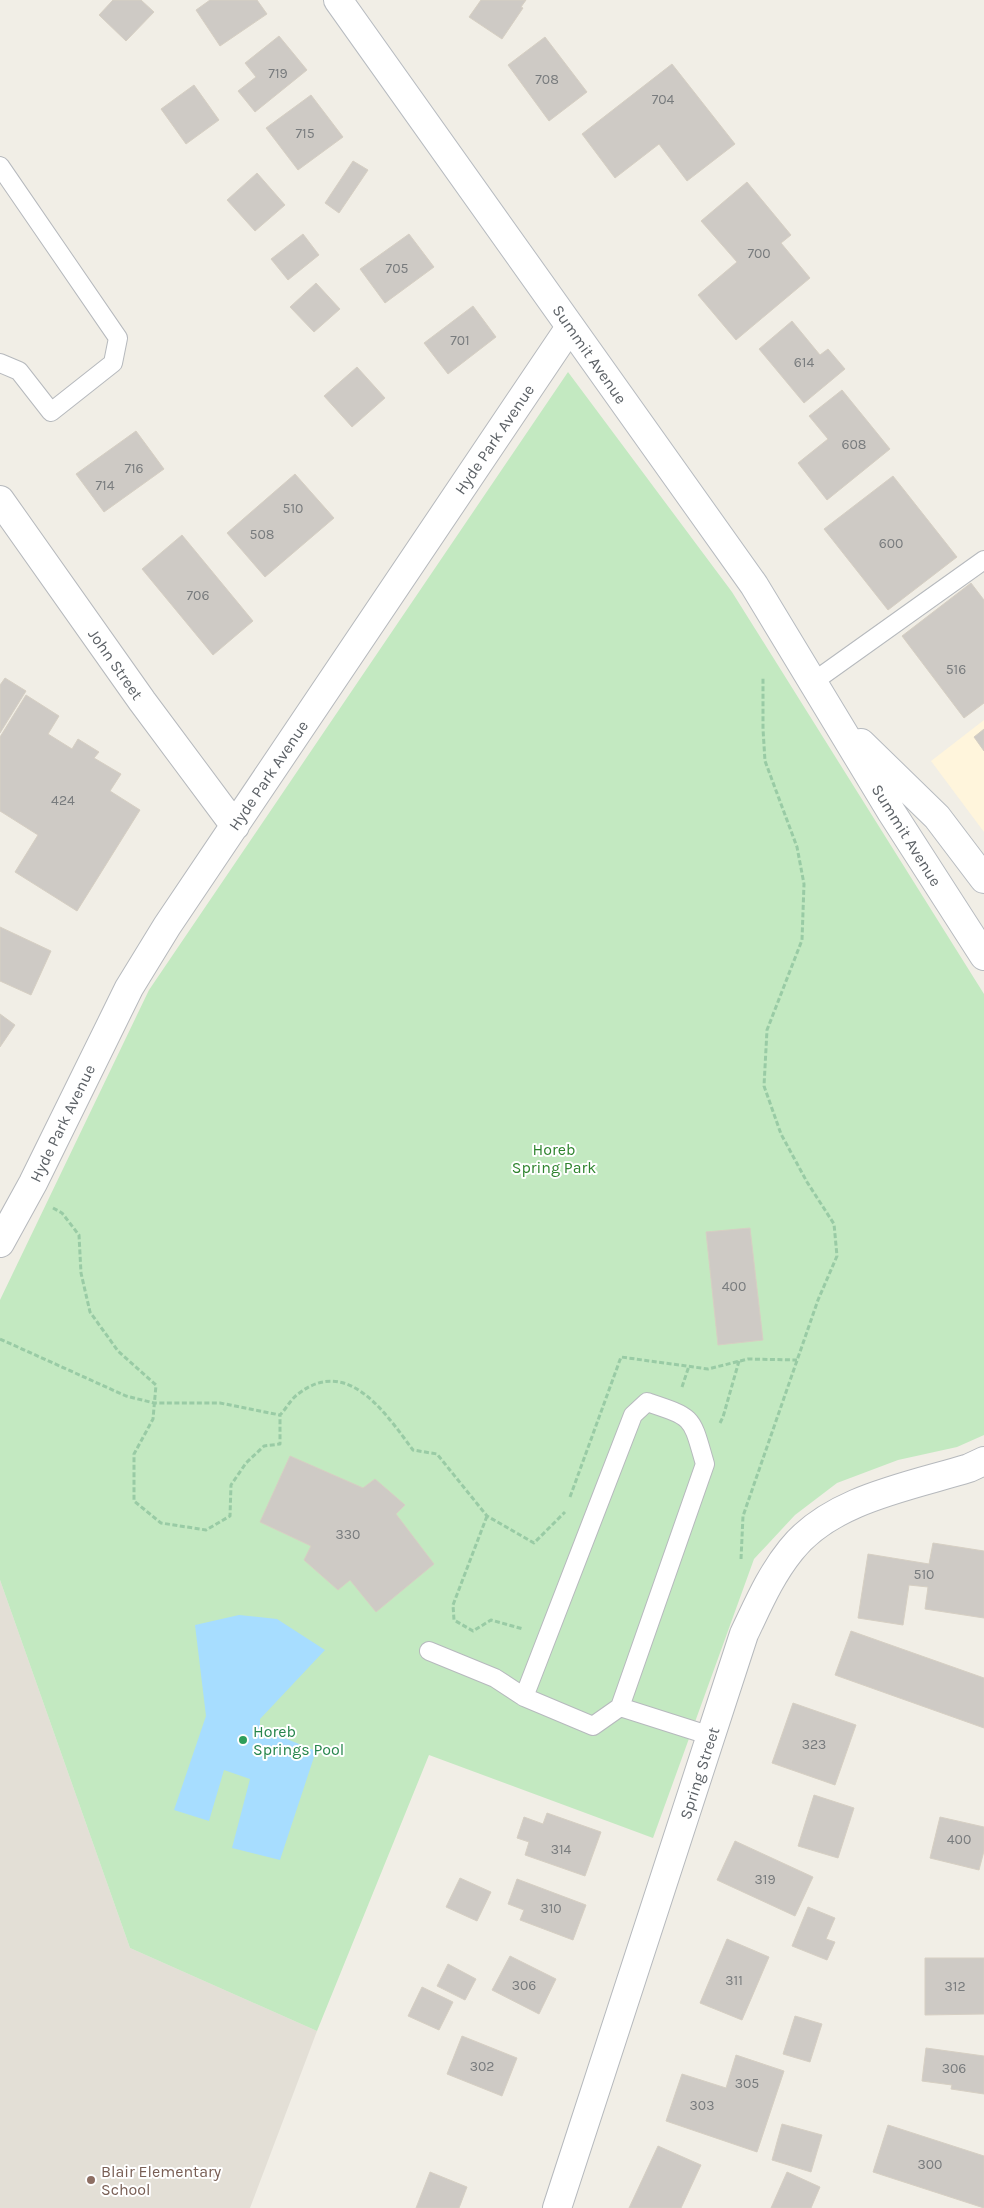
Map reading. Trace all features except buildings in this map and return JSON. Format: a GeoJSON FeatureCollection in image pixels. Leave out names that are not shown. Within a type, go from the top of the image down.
{"type":"FeatureCollection","features":[{"type":"Feature","properties":{"kind":"street","name":"Summit Avenue"},"geometry":{"type":"LineString","coordinates":[[338,0],[754,585],[892,814],[984,956]]}},
{"type":"Feature","properties":{"kind":"street","name":"Hyde Park Avenue"},"geometry":{"type":"LineString","coordinates":[[0,1243],[33,1183],[129,988],[167,926],[570,327]]}},
{"type":"Feature","properties":{"kind":"street","name":"John Street"},"geometry":{"type":"LineString","coordinates":[[0,500],[142,701],[235,826]]}},
{"type":"Feature","properties":{"kind":"street","name":"Summit Avenue"},"geometry":{"type":"LineString","coordinates":[[832,714],[936,817],[984,879]]}},
{"type":"Feature","properties":{"kind":"street","name":"Spring Street"},"geometry":{"type":"LineString","coordinates":[[558,2208],[744,1634],[764,1590],[792,1549],[815,1528],[840,1510],[874,1497],[969,1468],[984,1461]]}},
{"type":"Feature","properties":{"kind":"lane"},"geometry":{"type":"LineString","coordinates":[[0,166],[118,338],[113,363],[51,412],[19,371],[0,363]]}},
{"type":"Feature","properties":{"kind":"lane"},"geometry":{"type":"LineString","coordinates":[[813,682],[984,560]]}},
{"type":"Feature","properties":{"kind":"lane"},"geometry":{"type":"LineString","coordinates":[[429,1651],[495,1678],[524,1697],[593,1726],[620,1708],[706,1464],[695,1427],[682,1414],[647,1402],[632,1415],[524,1697]]}},
{"type":"Feature","properties":{"kind":"lane"},"geometry":{"type":"LineString","coordinates":[[620,1708],[711,1736]]}},
{"type":"Feature","properties":{"kind":"path"},"geometry":{"type":"LineString","coordinates":[[740,1559],[743,1516],[797,1360],[837,1256],[834,1224],[807,1182],[781,1134],[764,1086],[766,1030],[802,940],[804,884],[797,847],[765,761],[763,678]]}},
{"type":"Feature","properties":{"kind":"path"},"geometry":{"type":"LineString","coordinates":[[62,1213],[79,1236],[81,1273],[90,1312],[118,1351],[156,1385],[153,1419],[134,1454],[134,1501],[161,1523],[206,1530],[230,1516],[231,1485],[246,1463],[264,1446],[280,1444],[280,1415],[298,1394],[326,1379],[353,1385],[385,1412],[413,1450],[437,1454],[487,1516],[534,1543],[564,1514],[621,1357],[708,1369],[748,1359],[797,1360]]}},
{"type":"Feature","properties":{"kind":"path"},"geometry":{"type":"LineString","coordinates":[[0,1339],[126,1396],[154,1403],[220,1403],[280,1415]]}},
{"type":"Feature","properties":{"kind":"path"},"geometry":{"type":"LineString","coordinates":[[701,1450],[724,1417],[739,1361]]}},
{"type":"Feature","properties":{"kind":"path"},"geometry":{"type":"LineString","coordinates":[[487,1516],[452,1604],[454,1620],[473,1631],[491,1620],[547,1636]]}},
{"type":"Feature","properties":{"kind":"shaded area"},"geometry":{"type":"Polygon","coordinates":[[[984,720],[984,832],[931,761],[984,720]]]}},
{"type":"Feature","properties":{"kind":"shaded area"},"geometry":{"type":"Polygon","coordinates":[[[0,1580],[130,1948],[317,2031],[250,2208],[0,2208],[0,1580]]]}},
{"type":"Feature","properties":{"kind":"green space","name":"Horeb Spring Park"},"geometry":{"type":"Polygon","coordinates":[[[568,372],[732,592],[984,994],[984,1435],[957,1447],[898,1460],[837,1483],[795,1515],[754,1559],[653,1838],[429,1755],[317,2031],[130,1948],[0,1580],[0,1300],[149,990],[568,372]]]}},
{"type":"Feature","properties":{"kind":"water","name":"Horeb Springs Pool"},"geometry":{"type":"Polygon","coordinates":[[[239,1615],[277,1619],[325,1650],[260,1719],[260,1728],[316,1751],[280,1860],[232,1848],[250,1779],[224,1770],[209,1821],[174,1810],[206,1716],[195,1625],[239,1615]]]}},
{"type":"Feature","properties":{"kind":"place","name":"Horeb Springs Pool"},"geometry":{"type":"Point","coordinates":[243,1740]}},
{"type":"Feature","properties":{"kind":"place","name":"Blair Elementary School"},"geometry":{"type":"Point","coordinates":[91,2180]}}]}
